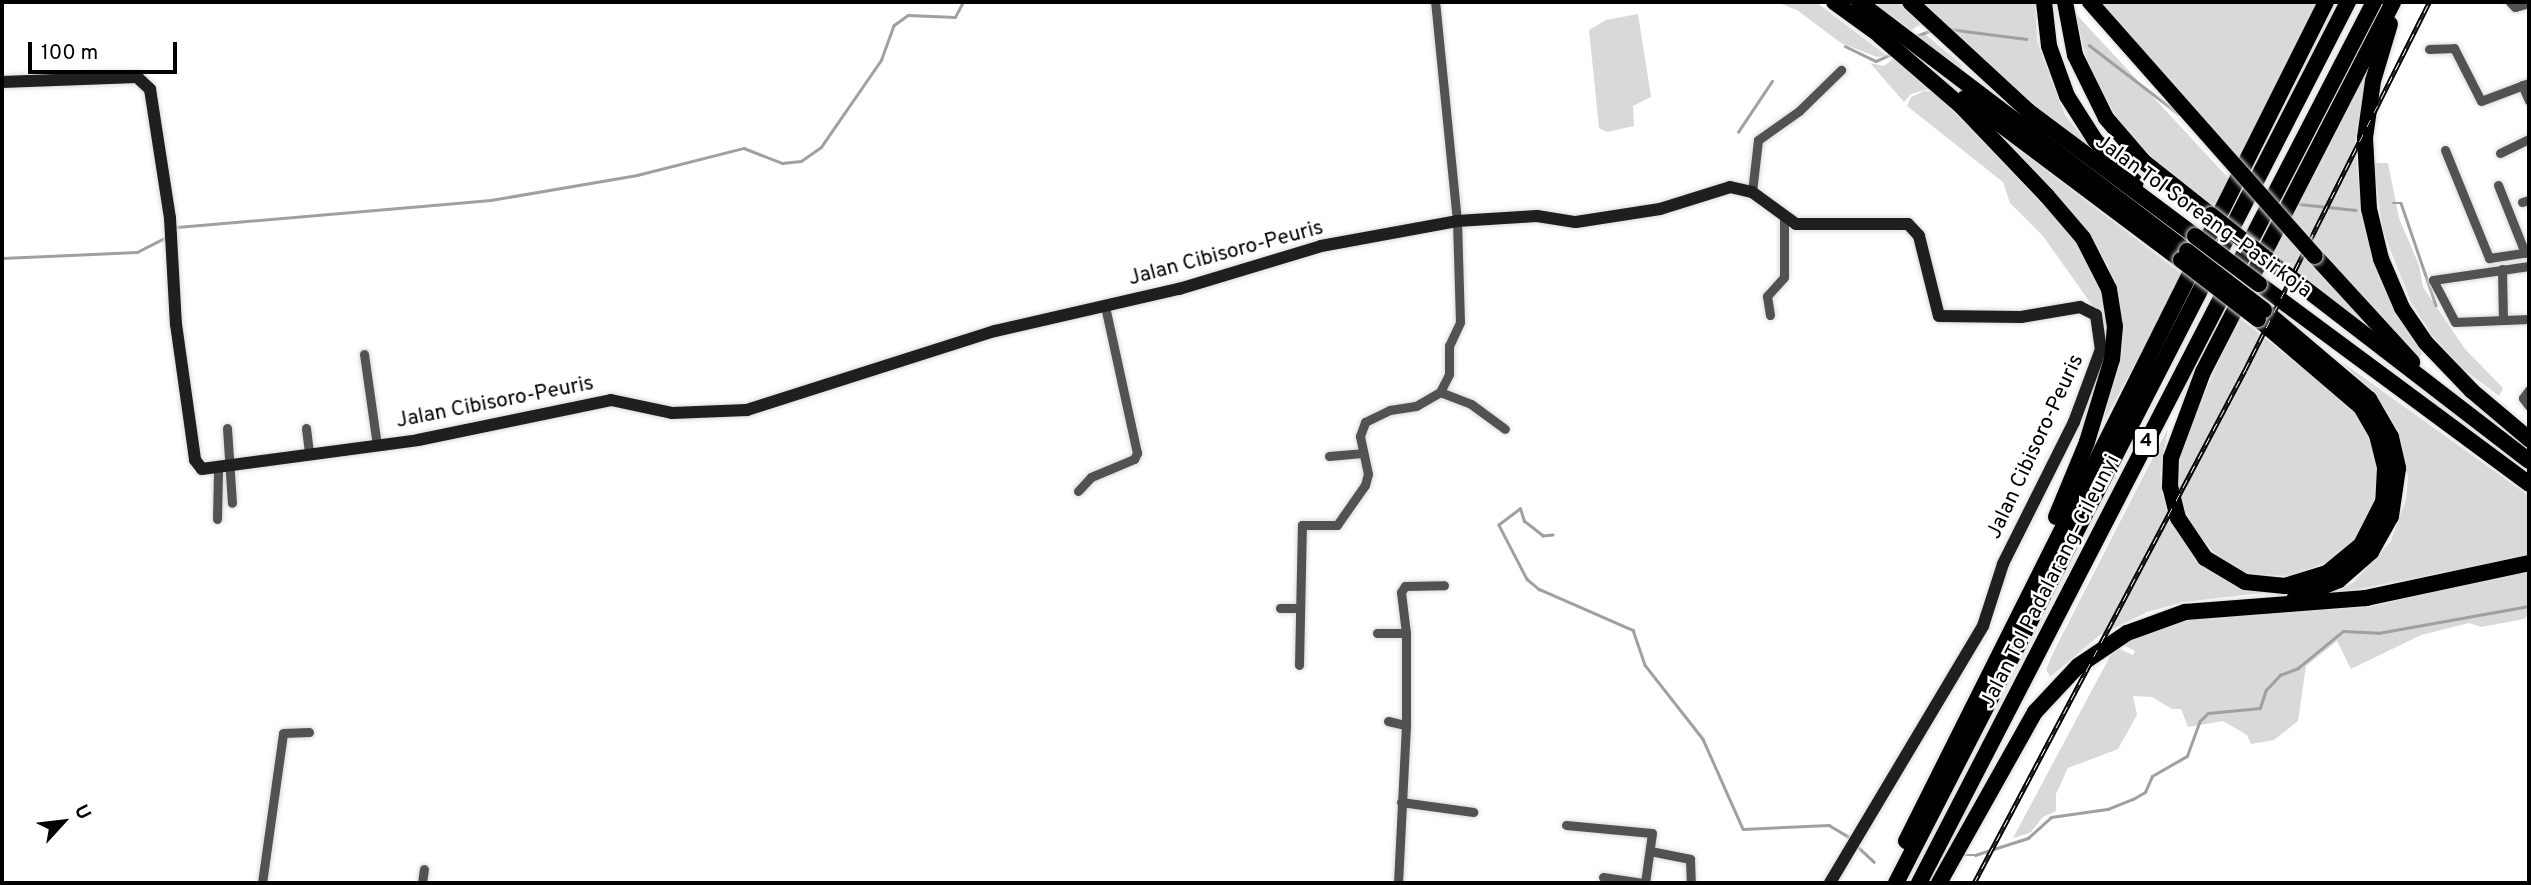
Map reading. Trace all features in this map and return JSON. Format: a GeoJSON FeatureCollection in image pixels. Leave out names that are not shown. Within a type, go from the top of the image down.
{"type":"FeatureCollection","features":[{"type":"Feature","properties":{"kind":"highway"},"geometry":{"type":"LineString","coordinates":[[1834,2],[2190,246]]}},
{"type":"Feature","properties":{"kind":"highway"},"geometry":{"type":"LineString","coordinates":[[1859,2],[1931,69],[2082,238],[2109,289],[2115,326],[2112,359],[2087,442],[1991,667]]}},
{"type":"Feature","properties":{"kind":"highway","name":"Jalan Tol Soreang–Pasirkoja"},"geometry":{"type":"LineString","coordinates":[[1910,2],[1973,62],[2190,246],[2216,252],[2529,484]]}},
{"type":"Feature","properties":{"kind":"highway"},"geometry":{"type":"LineString","coordinates":[[2044,2],[2054,64],[2084,125],[2190,246],[2261,314],[2361,407],[2377,435],[2385,468],[2383,502],[2361,545],[2327,573],[2285,586],[2245,582],[2205,558],[2178,518],[2170,487],[2171,458],[2203,372],[2393,2]]}},
{"type":"Feature","properties":{"kind":"highway"},"geometry":{"type":"LineString","coordinates":[[2065,2],[2075,55],[2106,118],[2144,162],[2529,461]]}},
{"type":"Feature","properties":{"kind":"highway","name":"Jalan Tol Soreang–Pasirkoja"},"geometry":{"type":"LineString","coordinates":[[2090,2],[2408,358],[2495,435]]}},
{"type":"Feature","properties":{"kind":"highway"},"geometry":{"type":"LineString","coordinates":[[1887,883],[1991,667],[2326,2]]}},
{"type":"Feature","properties":{"kind":"highway","name":"Jalan Tol Padalarang–Cileunyi"},"geometry":{"type":"LineString","coordinates":[[1896,883],[2348,2]]}},
{"type":"Feature","properties":{"kind":"highway","name":"Jalan Tol Padalarang–Cileunyi"},"geometry":{"type":"LineString","coordinates":[[1919,883],[2374,2]]}},
{"type":"Feature","properties":{"kind":"highway"},"geometry":{"type":"LineString","coordinates":[[2399,2],[2373,81],[2365,138],[2367,196],[2381,259],[2402,308],[2426,343],[2472,391],[2529,439]]}},
{"type":"Feature","properties":{"kind":"highway"},"geometry":{"type":"LineString","coordinates":[[2245,606],[2300,597],[2350,573],[2386,530],[2398,485],[2390,437],[2369,399],[2261,314]]}},
{"type":"Feature","properties":{"kind":"highway"},"geometry":{"type":"LineString","coordinates":[[1939,883],[2018,737],[2067,676],[2102,648],[2142,625],[2185,612],[2366,598],[2529,563]]}},
{"type":"Feature","properties":{"kind":"street"},"geometry":{"type":"LineString","coordinates":[[1298,665],[1303,525],[1337,525],[1367,480],[1360,436],[1365,422],[1391,410],[1416,406],[1440,392],[1449,374],[1449,346],[1460,322],[1457,221],[1435,2]]}},
{"type":"Feature","properties":{"kind":"street"},"geometry":{"type":"LineString","coordinates":[[2510,2],[2515,7],[2529,3]]}},
{"type":"Feature","properties":{"kind":"street"},"geometry":{"type":"LineString","coordinates":[[2429,49],[2454,48],[2481,101],[2526,84],[2529,101]]}},
{"type":"Feature","properties":{"kind":"street"},"geometry":{"type":"LineString","coordinates":[[1752,192],[1758,140],[1800,111],[1841,70]]}},
{"type":"Feature","properties":{"kind":"street"},"geometry":{"type":"LineString","coordinates":[[2,82],[142,79],[150,89],[170,218],[176,324],[195,460],[202,469],[225,469]]}},
{"type":"Feature","properties":{"kind":"street"},"geometry":{"type":"LineString","coordinates":[[2500,153],[2529,139]]}},
{"type":"Feature","properties":{"kind":"street"},"geometry":{"type":"LineString","coordinates":[[2445,150],[2489,258],[2527,253],[2498,185]]}},
{"type":"Feature","properties":{"kind":"street","name":"Jalan Cibisoro-Peuris"},"geometry":{"type":"LineString","coordinates":[[225,469],[377,445],[611,400],[672,413],[747,410],[937,347],[1105,306],[1321,246],[1457,221],[1537,216],[1576,222],[1660,209],[1730,187],[1752,192],[1784,219],[1807,226],[1908,223],[1919,236],[1938,316],[2021,317],[2080,307],[2096,315],[2102,336],[2086,395],[2003,564],[1983,626],[1830,883]]}},
{"type":"Feature","properties":{"kind":"street"},"geometry":{"type":"LineString","coordinates":[[1770,315],[1767,296],[1784,277],[1784,219]]}},
{"type":"Feature","properties":{"kind":"street"},"geometry":{"type":"LineString","coordinates":[[2529,266],[2433,280],[2455,321],[2529,319]]}},
{"type":"Feature","properties":{"kind":"street"},"geometry":{"type":"LineString","coordinates":[[2502,270],[2503,320]]}},
{"type":"Feature","properties":{"kind":"street"},"geometry":{"type":"LineString","coordinates":[[1078,491],[1091,477],[1134,459],[1137,453],[1105,306]]}},
{"type":"Feature","properties":{"kind":"street"},"geometry":{"type":"LineString","coordinates":[[364,354],[377,445]]}},
{"type":"Feature","properties":{"kind":"street"},"geometry":{"type":"LineString","coordinates":[[2529,390],[2523,398],[2529,406]]}},
{"type":"Feature","properties":{"kind":"street"},"geometry":{"type":"LineString","coordinates":[[1440,392],[1471,404],[1504,429]]}},
{"type":"Feature","properties":{"kind":"street"},"geometry":{"type":"LineString","coordinates":[[217,519],[225,469],[227,428]]}},
{"type":"Feature","properties":{"kind":"street"},"geometry":{"type":"LineString","coordinates":[[306,428],[309,454]]}},
{"type":"Feature","properties":{"kind":"street"},"geometry":{"type":"LineString","coordinates":[[1329,456],[1362,453]]}},
{"type":"Feature","properties":{"kind":"street"},"geometry":{"type":"LineString","coordinates":[[225,469],[232,503]]}},
{"type":"Feature","properties":{"kind":"street"},"geometry":{"type":"LineString","coordinates":[[1398,883],[1406,724],[1406,633],[1402,589],[1444,585]]}},
{"type":"Feature","properties":{"kind":"street"},"geometry":{"type":"LineString","coordinates":[[1280,608],[1300,608]]}},
{"type":"Feature","properties":{"kind":"street"},"geometry":{"type":"LineString","coordinates":[[1377,633],[1406,633]]}},
{"type":"Feature","properties":{"kind":"street"},"geometry":{"type":"LineString","coordinates":[[1388,721],[1406,724]]}},
{"type":"Feature","properties":{"kind":"street"},"geometry":{"type":"LineString","coordinates":[[262,883],[283,733],[309,732]]}},
{"type":"Feature","properties":{"kind":"street"},"geometry":{"type":"LineString","coordinates":[[1401,802],[1474,812]]}},
{"type":"Feature","properties":{"kind":"street"},"geometry":{"type":"LineString","coordinates":[[1566,825],[1650,832],[1650,851],[1644,883],[1603,877]]}},
{"type":"Feature","properties":{"kind":"street"},"geometry":{"type":"LineString","coordinates":[[1650,851],[1690,859],[1691,883]]}},
{"type":"Feature","properties":{"kind":"street"},"geometry":{"type":"LineString","coordinates":[[422,883],[424,869]]}},
{"type":"Feature","properties":{"kind":"shaded area"},"geometry":{"type":"Polygon","coordinates":[[[1776,2],[1816,2],[1887,56],[1877,57],[1841,43],[1797,10],[1776,2]]]}},
{"type":"Feature","properties":{"kind":"shaded area"},"geometry":{"type":"Polygon","coordinates":[[[1870,2],[1898,2],[1921,24],[1911,30],[1870,2]]]}},
{"type":"Feature","properties":{"kind":"shaded area"},"geometry":{"type":"Polygon","coordinates":[[[1920,2],[2035,2],[2037,42],[2065,115],[2087,143],[2085,148],[1969,50],[1920,2]]]}},
{"type":"Feature","properties":{"kind":"shaded area"},"geometry":{"type":"Polygon","coordinates":[[[2096,2],[2319,2],[2242,165],[2096,2]]]}},
{"type":"Feature","properties":{"kind":"shaded area"},"geometry":{"type":"Polygon","coordinates":[[[2075,13],[2231,181],[2217,208],[2160,166],[2120,124],[2089,68],[2075,13]]]}},
{"type":"Feature","properties":{"kind":"shaded area"},"geometry":{"type":"Polygon","coordinates":[[[1638,14],[1651,97],[1633,106],[1634,126],[1607,132],[1599,128],[1589,30],[1606,20],[1638,14]]]}},
{"type":"Feature","properties":{"kind":"shaded area"},"geometry":{"type":"Polygon","coordinates":[[[1925,34],[1962,65],[1960,69],[1939,54],[1917,77],[1931,88],[1911,94],[1904,102],[1870,63],[1884,66],[1925,34]]]}},
{"type":"Feature","properties":{"kind":"shaded area"},"geometry":{"type":"Polygon","coordinates":[[[2368,64],[2355,144],[2362,215],[2387,293],[2422,354],[2418,359],[2289,218],[2368,64]]]}},
{"type":"Feature","properties":{"kind":"shaded area"},"geometry":{"type":"Polygon","coordinates":[[[1924,91],[1935,92],[2081,244],[2105,301],[2109,337],[2106,325],[2043,236],[2010,203],[2003,182],[1907,106],[1911,97],[1924,91]]]}},
{"type":"Feature","properties":{"kind":"shaded area"},"geometry":{"type":"Polygon","coordinates":[[[1992,129],[2183,275],[2104,421],[2123,321],[2108,265],[2066,207],[1992,129]]]}},
{"type":"Feature","properties":{"kind":"shaded area"},"geometry":{"type":"Polygon","coordinates":[[[2373,163],[2388,163],[2399,218],[2419,265],[2423,287],[2465,349],[2503,388],[2499,396],[2462,368],[2432,335],[2411,302],[2383,231],[2373,163]]]}},
{"type":"Feature","properties":{"kind":"shaded area"},"geometry":{"type":"Polygon","coordinates":[[[2282,231],[2384,341],[2380,343],[2271,251],[2282,231]]]}},
{"type":"Feature","properties":{"kind":"shaded area"},"geometry":{"type":"Polygon","coordinates":[[[2238,317],[2351,406],[2365,426],[2378,465],[2374,505],[2358,537],[2333,560],[2290,576],[2248,574],[2220,560],[2191,525],[2178,494],[2181,447],[2238,317]]]}},
{"type":"Feature","properties":{"kind":"shaded area"},"geometry":{"type":"Polygon","coordinates":[[[2342,362],[2529,496],[2529,556],[2332,594],[2354,582],[2391,541],[2406,500],[2408,476],[2397,429],[2383,406],[2342,362]]]}},
{"type":"Feature","properties":{"kind":"shaded area"},"geometry":{"type":"Polygon","coordinates":[[[2168,428],[2160,474],[2163,496],[2189,549],[2210,569],[2280,591],[2183,602],[2147,612],[2100,635],[2050,677],[2046,669],[2053,653],[2168,428]]]}},
{"type":"Feature","properties":{"kind":"shaded area"},"geometry":{"type":"Polygon","coordinates":[[[2529,570],[2529,615],[2524,619],[2481,627],[2469,623],[2421,635],[2351,669],[2337,641],[2306,666],[2298,721],[2274,740],[2251,744],[2247,735],[2223,721],[2188,727],[2181,709],[2172,709],[2152,697],[2133,696],[2137,715],[2118,749],[2068,768],[2056,794],[2056,811],[2043,817],[2030,833],[2013,838],[2115,647],[2133,655],[2135,651],[2120,643],[2189,619],[2369,607],[2529,570]]]}},
{"type":"Feature","properties":{"kind":"waterway"},"geometry":{"type":"LineString","coordinates":[[177,227],[491,200],[637,175],[744,148],[782,163],[801,161],[821,147],[881,60],[894,25],[908,15],[955,17],[963,2]]}},
{"type":"Feature","properties":{"kind":"waterway"},"geometry":{"type":"LineString","coordinates":[[1949,29],[2026,39]]}},
{"type":"Feature","properties":{"kind":"waterway"},"geometry":{"type":"LineString","coordinates":[[1913,37],[1932,30]]}},
{"type":"Feature","properties":{"kind":"waterway"},"geometry":{"type":"LineString","coordinates":[[2089,45],[2179,114]]}},
{"type":"Feature","properties":{"kind":"waterway"},"geometry":{"type":"LineString","coordinates":[[1845,46],[1876,61],[1892,54]]}},
{"type":"Feature","properties":{"kind":"waterway"},"geometry":{"type":"LineString","coordinates":[[1738,132],[1772,81]]}},
{"type":"Feature","properties":{"kind":"waterway"},"geometry":{"type":"LineString","coordinates":[[2393,203],[2401,203],[2436,305]]}},
{"type":"Feature","properties":{"kind":"waterway"},"geometry":{"type":"LineString","coordinates":[[2299,204],[2356,210]]}},
{"type":"Feature","properties":{"kind":"waterway"},"geometry":{"type":"LineString","coordinates":[[2,258],[137,252],[167,237]]}},
{"type":"Feature","properties":{"kind":"waterway"},"geometry":{"type":"LineString","coordinates":[[1553,535],[1543,536],[1524,521],[1520,509],[1499,525],[1527,579],[1539,589],[1633,630],[1645,665],[1703,739],[1743,829],[1829,825],[1851,838]]}},
{"type":"Feature","properties":{"kind":"waterway"},"geometry":{"type":"LineString","coordinates":[[1962,855],[1975,855],[2028,838],[2051,817],[2108,809],[2145,792],[2152,776],[2187,756],[2200,721],[2208,713],[2260,708],[2266,690],[2280,675],[2298,668],[2343,631],[2378,633],[2529,606]]}},
{"type":"Feature","properties":{"kind":"waterway"},"geometry":{"type":"LineString","coordinates":[[1857,846],[1874,862]]}},
{"type":"Feature","properties":{"kind":"railway"},"geometry":{"type":"LineString","coordinates":[[1974,883],[2245,370],[2429,2]]}}]}
